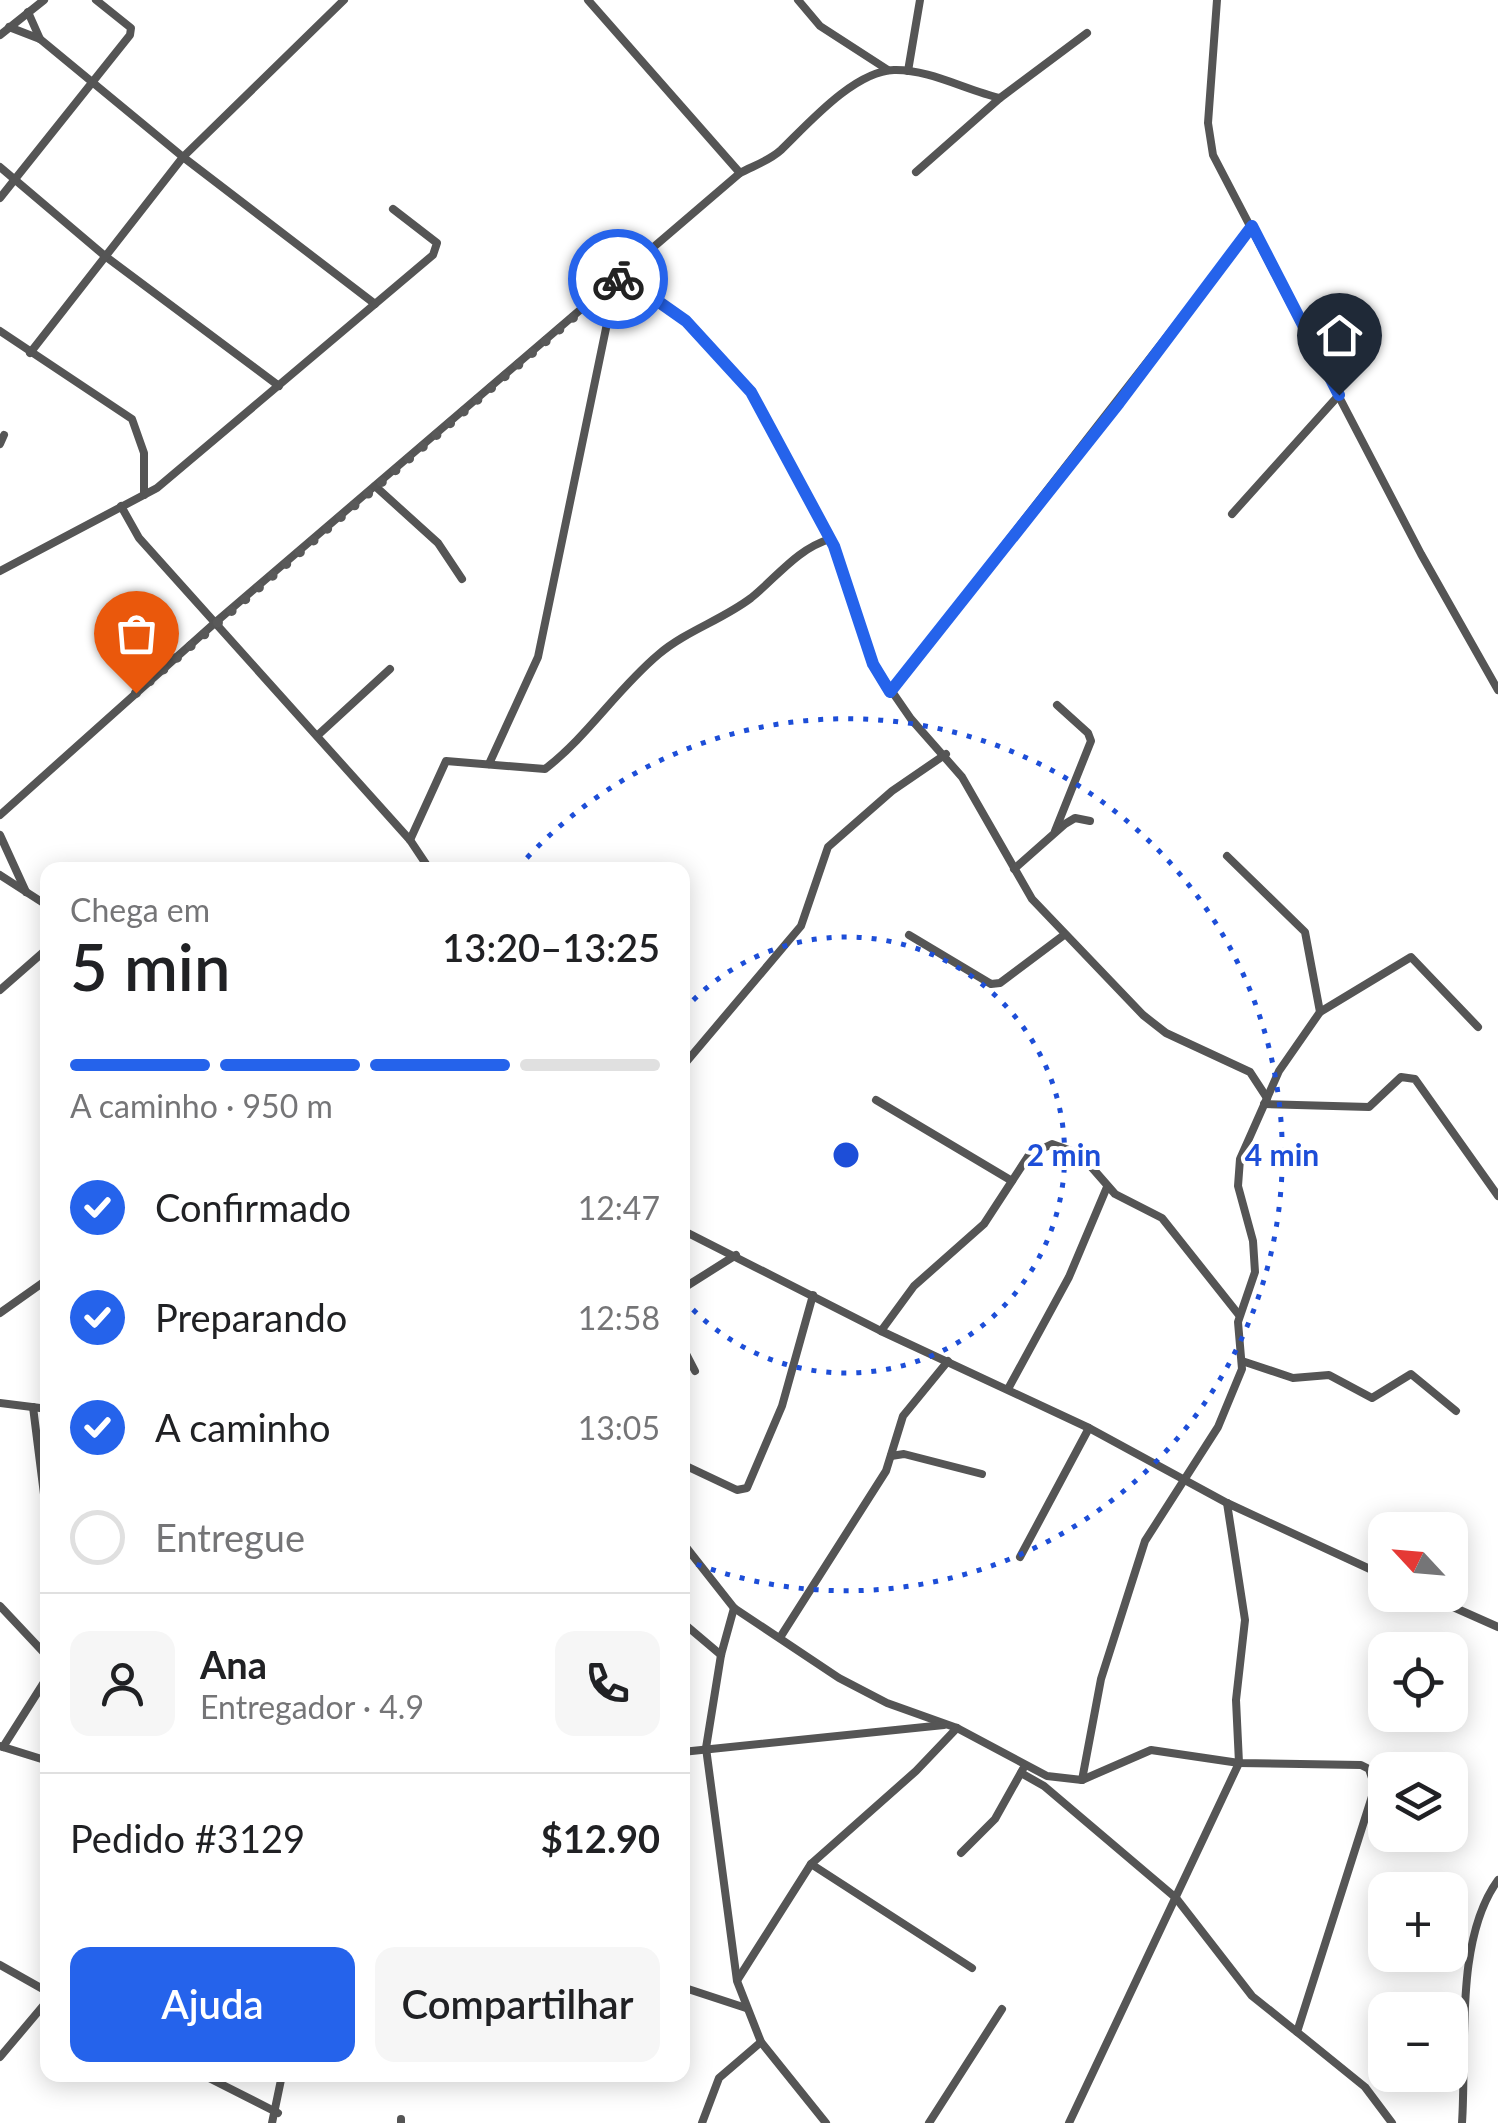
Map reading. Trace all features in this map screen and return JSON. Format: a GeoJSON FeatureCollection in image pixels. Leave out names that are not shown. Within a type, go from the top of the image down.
{"type":"FeatureCollection","features":[{"type":"Feature","properties":{"kind":"street"},"geometry":{"type":"LineString","coordinates":[[0,34],[44,0]]}},
{"type":"Feature","properties":{"kind":"street"},"geometry":{"type":"LineString","coordinates":[[0,198],[94,84],[132,31],[96,0]]}},
{"type":"Feature","properties":{"kind":"street"},"geometry":{"type":"LineString","coordinates":[[30,353],[183,158],[344,0]]}},
{"type":"Feature","properties":{"kind":"street"},"geometry":{"type":"LineString","coordinates":[[588,0],[740,173]]}},
{"type":"Feature","properties":{"kind":"street"},"geometry":{"type":"LineString","coordinates":[[798,0],[820,26],[888,70]]}},
{"type":"Feature","properties":{"kind":"street"},"geometry":{"type":"LineString","coordinates":[[908,71],[920,0]]}},
{"type":"Feature","properties":{"kind":"street"},"geometry":{"type":"LineString","coordinates":[[1216,0],[1210,143],[1421,554],[1498,690]]}},
{"type":"Feature","properties":{"kind":"street"},"geometry":{"type":"LineString","coordinates":[[28,12],[40,39]]}},
{"type":"Feature","properties":{"kind":"street"},"geometry":{"type":"LineString","coordinates":[[9,27],[40,39],[183,158],[375,304]]}},
{"type":"Feature","properties":{"kind":"street"},"geometry":{"type":"LineString","coordinates":[[916,172],[1000,98],[1087,33]]}},
{"type":"Feature","properties":{"kind":"street"},"geometry":{"type":"LineString","coordinates":[[0,815],[217,620],[740,173],[780,151],[800,126],[863,80],[888,70],[908,71],[1000,98]]}},
{"type":"Feature","properties":{"kind":"street"},"geometry":{"type":"LineString","coordinates":[[0,167],[106,256],[279,386]]}},
{"type":"Feature","properties":{"kind":"street"},"geometry":{"type":"LineString","coordinates":[[0,571],[144,495],[279,386],[438,247],[393,209]]}},
{"type":"Feature","properties":{"kind":"street"},"geometry":{"type":"LineString","coordinates":[[890,692],[1119,403],[1252,226]]}},
{"type":"Feature","properties":{"kind":"street"},"geometry":{"type":"LineString","coordinates":[[619,278],[686,321],[751,392],[830,539],[873,664],[890,692],[946,754],[1032,898],[1143,1015],[1166,1033],[1250,1072],[1266,1101]]}},
{"type":"Feature","properties":{"kind":"street"},"geometry":{"type":"LineString","coordinates":[[488,764],[538,657],[619,278]]}},
{"type":"Feature","properties":{"kind":"street"},"geometry":{"type":"LineString","coordinates":[[0,331],[132,419],[144,453],[144,495]]}},
{"type":"Feature","properties":{"kind":"street"},"geometry":{"type":"LineString","coordinates":[[1232,514],[1339,395]]}},
{"type":"Feature","properties":{"kind":"street"},"geometry":{"type":"LineString","coordinates":[[375,486],[438,543],[462,578]]}},
{"type":"Feature","properties":{"kind":"street"},"geometry":{"type":"LineString","coordinates":[[120,506],[139,538],[217,620],[410,840],[425,862]]}},
{"type":"Feature","properties":{"kind":"street"},"geometry":{"type":"LineString","coordinates":[[410,840],[446,761],[545,769],[572,747],[616,694],[658,654],[732,613],[804,550],[830,539]]}},
{"type":"Feature","properties":{"kind":"street"},"geometry":{"type":"LineString","coordinates":[[318,735],[390,669]]}},
{"type":"Feature","properties":{"kind":"street"},"geometry":{"type":"LineString","coordinates":[[1054,831],[1091,742],[1088,733],[1056,705]]}},
{"type":"Feature","properties":{"kind":"street"},"geometry":{"type":"LineString","coordinates":[[690,1058],[801,926],[828,847],[892,791],[946,754]]}},
{"type":"Feature","properties":{"kind":"street"},"geometry":{"type":"LineString","coordinates":[[1014,869],[1054,831],[1076,818],[1090,821]]}},
{"type":"Feature","properties":{"kind":"street"},"geometry":{"type":"LineString","coordinates":[[0,836],[26,892]]}},
{"type":"Feature","properties":{"kind":"street"},"geometry":{"type":"LineString","coordinates":[[1227,856],[1306,932],[1320,1012]]}},
{"type":"Feature","properties":{"kind":"street"},"geometry":{"type":"LineString","coordinates":[[0,876],[40,901]]}},
{"type":"Feature","properties":{"kind":"street"},"geometry":{"type":"LineString","coordinates":[[909,935],[991,984],[1000,983],[1064,935]]}},
{"type":"Feature","properties":{"kind":"street"},"geometry":{"type":"LineString","coordinates":[[0,990],[40,955]]}},
{"type":"Feature","properties":{"kind":"street"},"geometry":{"type":"LineString","coordinates":[[1082,1780],[1101,1679],[1140,1558],[1157,1517],[1186,1482],[1229,1405],[1242,1361],[1239,1315],[1255,1272],[1254,1241],[1237,1173],[1279,1071],[1320,1012],[1411,957],[1478,1027]]}},
{"type":"Feature","properties":{"kind":"street"},"geometry":{"type":"LineString","coordinates":[[1266,1101],[1368,1107],[1401,1076],[1415,1079],[1498,1196]]}},
{"type":"Feature","properties":{"kind":"street"},"geometry":{"type":"LineString","coordinates":[[876,1100],[1012,1181]]}},
{"type":"Feature","properties":{"kind":"street"},"geometry":{"type":"LineString","coordinates":[[880,1331],[914,1286],[984,1224],[1029,1155],[1052,1144],[1080,1154],[1107,1187],[1162,1218],[1239,1315]]}},
{"type":"Feature","properties":{"kind":"street"},"geometry":{"type":"LineString","coordinates":[[1008,1389],[1080,1253],[1107,1187]]}},
{"type":"Feature","properties":{"kind":"street"},"geometry":{"type":"LineString","coordinates":[[690,1234],[880,1331],[1089,1428],[1227,1504],[1368,1568]]}},
{"type":"Feature","properties":{"kind":"street"},"geometry":{"type":"LineString","coordinates":[[690,1284],[736,1255]]}},
{"type":"Feature","properties":{"kind":"street"},"geometry":{"type":"LineString","coordinates":[[0,1313],[40,1285]]}},
{"type":"Feature","properties":{"kind":"street"},"geometry":{"type":"LineString","coordinates":[[690,1468],[737,1490],[747,1488],[782,1406],[813,1296]]}},
{"type":"Feature","properties":{"kind":"street"},"geometry":{"type":"LineString","coordinates":[[782,1636],[856,1523],[891,1456],[902,1416],[948,1360]]}},
{"type":"Feature","properties":{"kind":"street"},"geometry":{"type":"LineString","coordinates":[[1242,1361],[1293,1378],[1329,1376],[1372,1398],[1411,1374],[1456,1411]]}},
{"type":"Feature","properties":{"kind":"street"},"geometry":{"type":"LineString","coordinates":[[690,1362],[695,1372]]}},
{"type":"Feature","properties":{"kind":"street"},"geometry":{"type":"LineString","coordinates":[[0,1402],[40,1407]]}},
{"type":"Feature","properties":{"kind":"street"},"geometry":{"type":"LineString","coordinates":[[33,1407],[40,1463]]}},
{"type":"Feature","properties":{"kind":"street"},"geometry":{"type":"LineString","coordinates":[[1020,1557],[1089,1428]]}},
{"type":"Feature","properties":{"kind":"street"},"geometry":{"type":"LineString","coordinates":[[891,1456],[904,1454],[982,1474]]}},
{"type":"Feature","properties":{"kind":"street"},"geometry":{"type":"LineString","coordinates":[[1069,2123],[1239,1764],[1236,1700],[1245,1620],[1227,1504]]}},
{"type":"Feature","properties":{"kind":"street"},"geometry":{"type":"LineString","coordinates":[[690,1552],[734,1608],[782,1636],[857,1690],[953,1726],[1044,1786],[1176,1898],[1252,1996],[1366,2086],[1392,2123]]}},
{"type":"Feature","properties":{"kind":"street"},"geometry":{"type":"LineString","coordinates":[[0,1606],[40,1648]]}},
{"type":"Feature","properties":{"kind":"street"},"geometry":{"type":"LineString","coordinates":[[734,1608],[721,1655],[706,1748],[737,1981],[761,2042],[826,2123]]}},
{"type":"Feature","properties":{"kind":"street"},"geometry":{"type":"LineString","coordinates":[[1464,1612],[1498,1627]]}},
{"type":"Feature","properties":{"kind":"street"},"geometry":{"type":"LineString","coordinates":[[690,1629],[721,1655]]}},
{"type":"Feature","properties":{"kind":"street"},"geometry":{"type":"LineString","coordinates":[[40,1688],[2,1746],[40,1759]]}},
{"type":"Feature","properties":{"kind":"street"},"geometry":{"type":"LineString","coordinates":[[690,1751],[953,1726]]}},
{"type":"Feature","properties":{"kind":"street"},"geometry":{"type":"LineString","coordinates":[[737,1981],[810,1864],[916,1771],[953,1726]]}},
{"type":"Feature","properties":{"kind":"street"},"geometry":{"type":"LineString","coordinates":[[1023,1769],[1082,1780],[1151,1750],[1239,1764],[1362,1765],[1375,1776],[1297,2032]]}},
{"type":"Feature","properties":{"kind":"street"},"geometry":{"type":"LineString","coordinates":[[961,1853],[995,1819],[1023,1769]]}},
{"type":"Feature","properties":{"kind":"street"},"geometry":{"type":"LineString","coordinates":[[810,1864],[972,1968]]}},
{"type":"Feature","properties":{"kind":"street"},"geometry":{"type":"LineString","coordinates":[[1462,2123],[1470,1946],[1486,1897],[1498,1880]]}},
{"type":"Feature","properties":{"kind":"street"},"geometry":{"type":"LineString","coordinates":[[0,1965],[40,1988]]}},
{"type":"Feature","properties":{"kind":"street"},"geometry":{"type":"LineString","coordinates":[[690,1990],[746,2008]]}},
{"type":"Feature","properties":{"kind":"street"},"geometry":{"type":"LineString","coordinates":[[0,2057],[40,2010]]}},
{"type":"Feature","properties":{"kind":"street"},"geometry":{"type":"LineString","coordinates":[[929,2123],[1002,2010]]}},
{"type":"Feature","properties":{"kind":"street"},"geometry":{"type":"LineString","coordinates":[[702,2123],[720,2078],[761,2042]]}},
{"type":"Feature","properties":{"kind":"street"},"geometry":{"type":"LineString","coordinates":[[218,2082],[278,2113]]}},
{"type":"Feature","properties":{"kind":"street"},"geometry":{"type":"LineString","coordinates":[[272,2123],[278,2113],[281,2082]]}},
{"type":"Feature","properties":{"kind":"way so far"},"geometry":{"type":"LineString","coordinates":[[136,693],[618,279]]}},
{"type":"Feature","properties":{"kind":"route"},"geometry":{"type":"LineString","coordinates":[[618,279],[622,276],[686,321],[751,392],[834,546],[873,664],[890,692],[1078,456],[1252,226],[1339,395]]}}]}
